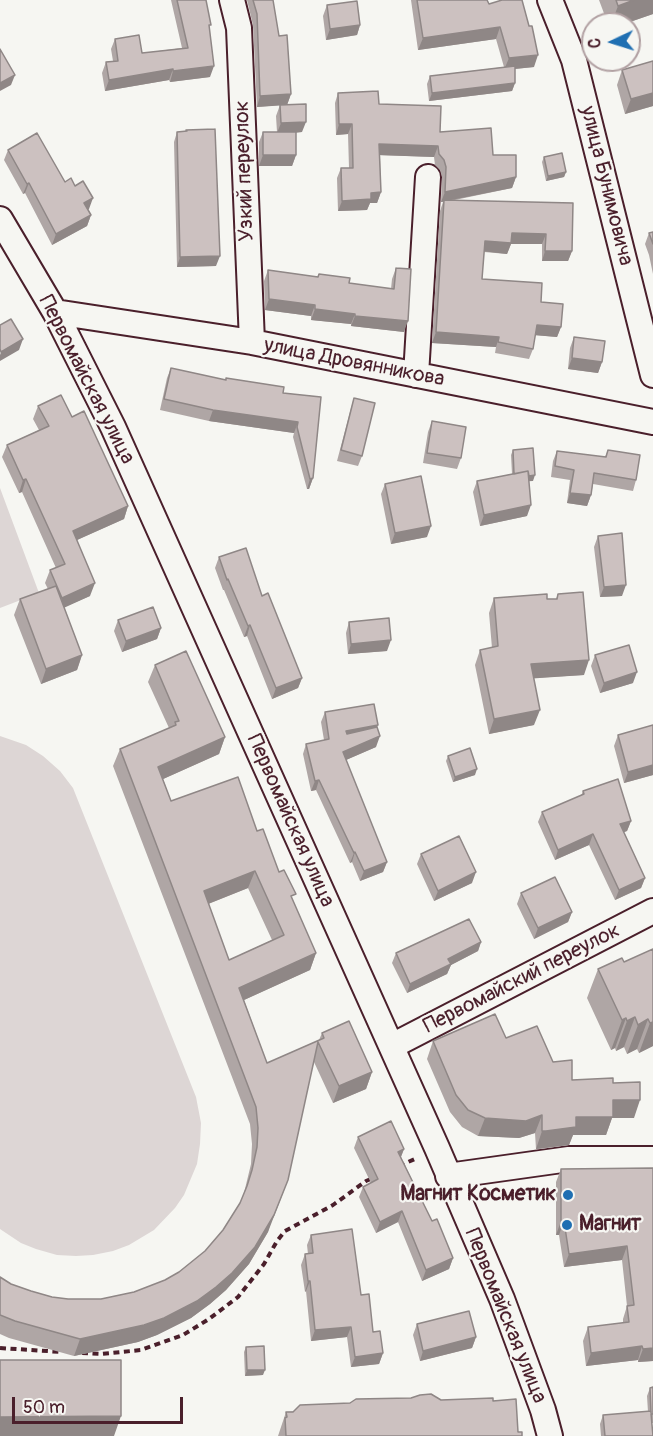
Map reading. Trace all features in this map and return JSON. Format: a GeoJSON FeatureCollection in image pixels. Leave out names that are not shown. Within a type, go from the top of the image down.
{"type":"FeatureCollection","features":[{"type":"Feature","properties":{"kind":"street","name":"Узкий переулок"},"geometry":{"type":"LineString","coordinates":[[232,0],[239,28],[252,342]]}},
{"type":"Feature","properties":{"kind":"street","name":"улица Бунимовича"},"geometry":{"type":"LineString","coordinates":[[550,0],[574,60],[653,375]]}},
{"type":"Feature","properties":{"kind":"street"},"geometry":{"type":"LineString","coordinates":[[416,375],[428,177]]}},
{"type":"Feature","properties":{"kind":"street","name":"Первомайская улица"},"geometry":{"type":"LineString","coordinates":[[1,224],[55,312],[113,427],[437,1148],[502,1299],[543,1410],[550,1436]]}},
{"type":"Feature","properties":{"kind":"street","name":"улица Дровянникова"},"geometry":{"type":"LineString","coordinates":[[55,312],[252,342],[653,422]]}},
{"type":"Feature","properties":{"kind":"street","name":"Первомайский переулок"},"geometry":{"type":"LineString","coordinates":[[392,1046],[653,911]]}},
{"type":"Feature","properties":{"kind":"street"},"geometry":{"type":"LineString","coordinates":[[448,1176],[568,1159],[653,1160]]}},
{"type":"Feature","properties":{"kind":"path"},"geometry":{"type":"LineString","coordinates":[[396,1167],[437,1148]]}},
{"type":"Feature","properties":{"kind":"path"},"geometry":{"type":"LineString","coordinates":[[79,1353],[101,1354],[141,1350],[183,1335],[209,1319],[238,1296],[264,1264],[285,1232],[333,1205],[376,1176]]}},
{"type":"Feature","properties":{"kind":"path"},"geometry":{"type":"LineString","coordinates":[[0,1348],[68,1352]]}},
{"type":"Feature","properties":{"kind":"shaded area"},"geometry":{"type":"Polygon","coordinates":[[[0,488],[39,593],[0,608],[0,488]]]}},
{"type":"Feature","properties":{"kind":"shaded area"},"geometry":{"type":"Polygon","coordinates":[[[0,736],[26,745],[43,756],[60,771],[73,788],[196,1097],[201,1123],[197,1164],[184,1195],[175,1208],[154,1230],[129,1245],[93,1255],[57,1255],[21,1243],[0,1229],[0,736]]]}},
{"type":"Feature","properties":{"kind":"building"},"geometry":{"type":"Polygon","coordinates":[[[177,0],[206,0],[211,25],[209,25],[214,66],[173,71],[173,69],[109,80],[106,62],[118,61],[115,39],[139,35],[142,53],[188,48],[177,0]]]}},
{"type":"Feature","properties":{"kind":"building"},"geometry":{"type":"Polygon","coordinates":[[[253,0],[273,0],[279,36],[287,35],[291,94],[260,96],[257,14],[253,0]]]}},
{"type":"Feature","properties":{"kind":"building"},"geometry":{"type":"Polygon","coordinates":[[[417,0],[487,0],[489,4],[502,0],[522,0],[529,26],[532,26],[538,55],[509,58],[500,27],[423,38],[417,0]]]}},
{"type":"Feature","properties":{"kind":"building"},"geometry":{"type":"Polygon","coordinates":[[[616,0],[634,0],[618,6],[616,0]]]}},
{"type":"Feature","properties":{"kind":"building"},"geometry":{"type":"Polygon","coordinates":[[[357,1],[360,25],[330,29],[327,5],[357,1]]]}},
{"type":"Feature","properties":{"kind":"building"},"geometry":{"type":"Polygon","coordinates":[[[0,49],[15,75],[0,83],[0,49]]]}},
{"type":"Feature","properties":{"kind":"building"},"geometry":{"type":"Polygon","coordinates":[[[653,61],[653,93],[631,99],[623,72],[641,72],[641,64],[653,61]]]}},
{"type":"Feature","properties":{"kind":"building"},"geometry":{"type":"Polygon","coordinates":[[[515,66],[515,83],[432,93],[430,76],[515,66]]]}},
{"type":"Feature","properties":{"kind":"building"},"geometry":{"type":"Polygon","coordinates":[[[378,91],[379,104],[441,106],[440,132],[491,128],[493,155],[516,155],[516,177],[445,192],[446,167],[439,154],[438,146],[379,144],[381,192],[371,193],[371,199],[342,201],[341,168],[353,168],[352,124],[339,124],[338,93],[378,91]]]}},
{"type":"Feature","properties":{"kind":"building"},"geometry":{"type":"Polygon","coordinates":[[[306,104],[306,122],[281,123],[280,105],[306,104]]]}},
{"type":"Feature","properties":{"kind":"building"},"geometry":{"type":"Polygon","coordinates":[[[215,129],[220,256],[180,257],[177,132],[215,129]]]}},
{"type":"Feature","properties":{"kind":"building"},"geometry":{"type":"Polygon","coordinates":[[[263,132],[296,132],[296,155],[263,155],[263,132]]]}},
{"type":"Feature","properties":{"kind":"building"},"geometry":{"type":"Polygon","coordinates":[[[37,133],[65,182],[71,178],[75,186],[83,181],[93,198],[84,203],[91,215],[56,234],[29,183],[27,184],[8,150],[37,133]]]}},
{"type":"Feature","properties":{"kind":"building"},"geometry":{"type":"Polygon","coordinates":[[[562,153],[566,172],[548,176],[544,157],[562,153]]]}},
{"type":"Feature","properties":{"kind":"building"},"geometry":{"type":"Polygon","coordinates":[[[444,200],[573,203],[572,251],[545,251],[546,234],[512,233],[511,243],[485,241],[482,279],[542,283],[541,302],[563,304],[561,327],[537,325],[533,349],[498,342],[499,337],[436,332],[444,200]]]}},
{"type":"Feature","properties":{"kind":"building"},"geometry":{"type":"Polygon","coordinates":[[[653,232],[653,244],[649,233],[653,232]]]}},
{"type":"Feature","properties":{"kind":"building"},"geometry":{"type":"Polygon","coordinates":[[[396,268],[411,269],[408,321],[355,316],[355,314],[315,309],[315,305],[269,299],[268,270],[318,277],[319,274],[350,278],[349,283],[394,289],[396,268]]]}},
{"type":"Feature","properties":{"kind":"building"},"geometry":{"type":"Polygon","coordinates":[[[11,319],[23,339],[1,352],[0,325],[11,319]]]}},
{"type":"Feature","properties":{"kind":"building"},"geometry":{"type":"Polygon","coordinates":[[[574,337],[605,341],[602,362],[572,358],[574,337]]]}},
{"type":"Feature","properties":{"kind":"building"},"geometry":{"type":"Polygon","coordinates":[[[171,368],[226,380],[226,378],[284,387],[283,393],[321,397],[313,478],[310,479],[297,427],[298,422],[213,410],[164,399],[171,368]]]}},
{"type":"Feature","properties":{"kind":"building"},"geometry":{"type":"Polygon","coordinates":[[[61,395],[72,417],[84,411],[128,506],[73,531],[95,583],[62,598],[50,570],[65,564],[26,479],[23,480],[7,445],[49,426],[38,406],[61,395]]]}},
{"type":"Feature","properties":{"kind":"building"},"geometry":{"type":"Polygon","coordinates":[[[354,398],[375,403],[362,456],[341,450],[354,398]]]}},
{"type":"Feature","properties":{"kind":"building"},"geometry":{"type":"Polygon","coordinates":[[[432,421],[466,427],[461,458],[427,453],[432,421]]]}},
{"type":"Feature","properties":{"kind":"building"},"geometry":{"type":"Polygon","coordinates":[[[533,448],[535,475],[529,476],[528,471],[514,474],[513,450],[533,448]]]}},
{"type":"Feature","properties":{"kind":"building"},"geometry":{"type":"Polygon","coordinates":[[[608,450],[640,455],[636,480],[594,473],[591,495],[570,493],[574,470],[555,466],[557,451],[606,457],[608,450]]]}},
{"type":"Feature","properties":{"kind":"building"},"geometry":{"type":"Polygon","coordinates":[[[528,471],[531,505],[484,515],[477,481],[528,471]]]}},
{"type":"Feature","properties":{"kind":"building"},"geometry":{"type":"Polygon","coordinates":[[[421,476],[431,526],[395,533],[385,484],[421,476]]]}},
{"type":"Feature","properties":{"kind":"building"},"geometry":{"type":"Polygon","coordinates":[[[622,533],[626,585],[604,587],[598,536],[622,533]]]}},
{"type":"Feature","properties":{"kind":"building"},"geometry":{"type":"Polygon","coordinates":[[[246,548],[262,596],[268,593],[302,678],[276,688],[250,625],[248,626],[227,580],[219,557],[246,548]]]}},
{"type":"Feature","properties":{"kind":"building"},"geometry":{"type":"Polygon","coordinates":[[[56,586],[82,655],[46,669],[20,599],[56,586]]]}},
{"type":"Feature","properties":{"kind":"building"},"geometry":{"type":"Polygon","coordinates":[[[583,592],[589,660],[531,664],[540,710],[494,719],[480,650],[498,646],[494,598],[547,594],[547,599],[557,599],[558,594],[583,592]]]}},
{"type":"Feature","properties":{"kind":"building"},"geometry":{"type":"Polygon","coordinates":[[[153,607],[161,628],[126,641],[118,620],[153,607]]]}},
{"type":"Feature","properties":{"kind":"building"},"geometry":{"type":"Polygon","coordinates":[[[389,618],[391,640],[351,644],[349,622],[389,618]]]}},
{"type":"Feature","properties":{"kind":"building"},"geometry":{"type":"Polygon","coordinates":[[[629,645],[637,672],[604,683],[595,655],[629,645]]]}},
{"type":"Feature","properties":{"kind":"building"},"geometry":{"type":"Polygon","coordinates":[[[186,651],[225,737],[158,767],[171,801],[238,777],[257,831],[263,829],[279,872],[284,870],[296,894],[291,896],[316,953],[239,988],[267,1063],[324,1038],[322,1033],[349,1021],[372,1072],[339,1086],[318,1042],[288,1180],[274,1215],[255,1247],[232,1273],[197,1301],[164,1318],[144,1325],[80,1339],[0,1315],[0,1277],[11,1284],[31,1291],[68,1299],[101,1299],[134,1292],[165,1280],[205,1251],[223,1230],[240,1203],[247,1186],[257,1147],[256,1107],[120,749],[176,725],[175,722],[179,721],[155,665],[186,651]],[[255,871],[204,891],[229,960],[284,935],[255,871]]]}},
{"type":"Feature","properties":{"kind":"building"},"geometry":{"type":"Polygon","coordinates":[[[374,704],[378,725],[346,731],[347,734],[377,727],[380,736],[343,752],[387,862],[364,871],[319,780],[315,781],[306,744],[329,739],[325,712],[374,704]]]}},
{"type":"Feature","properties":{"kind":"building"},"geometry":{"type":"Polygon","coordinates":[[[653,725],[653,765],[628,772],[618,735],[653,725]]]}},
{"type":"Feature","properties":{"kind":"building"},"geometry":{"type":"Polygon","coordinates":[[[470,748],[477,769],[455,777],[448,756],[470,748]]]}},
{"type":"Feature","properties":{"kind":"building"},"geometry":{"type":"Polygon","coordinates":[[[618,779],[631,821],[620,824],[645,878],[619,890],[593,834],[558,850],[542,812],[584,794],[583,791],[618,779]]]}},
{"type":"Feature","properties":{"kind":"building"},"geometry":{"type":"Polygon","coordinates":[[[459,836],[476,872],[438,891],[421,854],[459,836]]]}},
{"type":"Feature","properties":{"kind":"building"},"geometry":{"type":"Polygon","coordinates":[[[555,877],[572,912],[538,928],[521,893],[555,877]]]}},
{"type":"Feature","properties":{"kind":"building"},"geometry":{"type":"Polygon","coordinates":[[[469,919],[481,942],[448,959],[451,964],[410,984],[396,953],[469,919]]]}},
{"type":"Feature","properties":{"kind":"building"},"geometry":{"type":"Polygon","coordinates":[[[653,949],[653,1022],[650,1023],[648,1019],[638,1025],[635,1017],[627,1021],[626,1018],[622,1020],[598,969],[622,958],[624,962],[653,949]]]}},
{"type":"Feature","properties":{"kind":"building"},"geometry":{"type":"Polygon","coordinates":[[[495,1014],[506,1038],[537,1026],[553,1062],[572,1060],[572,1080],[613,1078],[613,1083],[640,1082],[640,1100],[613,1100],[613,1117],[576,1117],[576,1127],[546,1131],[542,1131],[542,1115],[526,1121],[485,1118],[468,1110],[456,1095],[433,1041],[495,1014]]]}},
{"type":"Feature","properties":{"kind":"building"},"geometry":{"type":"Polygon","coordinates":[[[391,1121],[404,1149],[398,1152],[432,1221],[437,1219],[453,1258],[426,1270],[402,1211],[380,1222],[363,1187],[378,1179],[358,1137],[391,1121]]]}},
{"type":"Feature","properties":{"kind":"building"},"geometry":{"type":"Polygon","coordinates":[[[653,1168],[653,1348],[643,1349],[642,1346],[591,1353],[588,1327],[629,1322],[627,1306],[634,1305],[627,1246],[569,1254],[564,1221],[561,1221],[561,1169],[653,1168]]]}},
{"type":"Feature","properties":{"kind":"building"},"geometry":{"type":"Polygon","coordinates":[[[352,1229],[361,1295],[369,1294],[373,1332],[380,1331],[383,1353],[355,1357],[351,1327],[315,1330],[305,1254],[313,1253],[311,1235],[352,1229]]]}},
{"type":"Feature","properties":{"kind":"building"},"geometry":{"type":"Polygon","coordinates":[[[469,1311],[476,1337],[423,1351],[417,1324],[469,1311]]]}},
{"type":"Feature","properties":{"kind":"building"},"geometry":{"type":"Polygon","coordinates":[[[264,1346],[265,1370],[247,1370],[246,1347],[264,1346]]]}},
{"type":"Feature","properties":{"kind":"building"},"geometry":{"type":"Polygon","coordinates":[[[0,1360],[121,1360],[121,1416],[0,1417],[0,1360]]]}},
{"type":"Feature","properties":{"kind":"building"},"geometry":{"type":"Polygon","coordinates":[[[653,1387],[653,1414],[651,1414],[653,1436],[605,1436],[603,1415],[651,1411],[650,1388],[653,1387]]]}},
{"type":"Feature","properties":{"kind":"building"},"geometry":{"type":"Polygon","coordinates":[[[431,1394],[441,1400],[516,1399],[518,1432],[522,1432],[522,1436],[286,1436],[286,1412],[293,1412],[300,1405],[350,1403],[356,1399],[411,1398],[431,1394]]]}},
{"type":"Feature","properties":{"kind":"place","name":"Магнит Косметик"},"geometry":{"type":"Point","coordinates":[568,1195]}},
{"type":"Feature","properties":{"kind":"place","name":"Магнит"},"geometry":{"type":"Point","coordinates":[567,1225]}}]}
